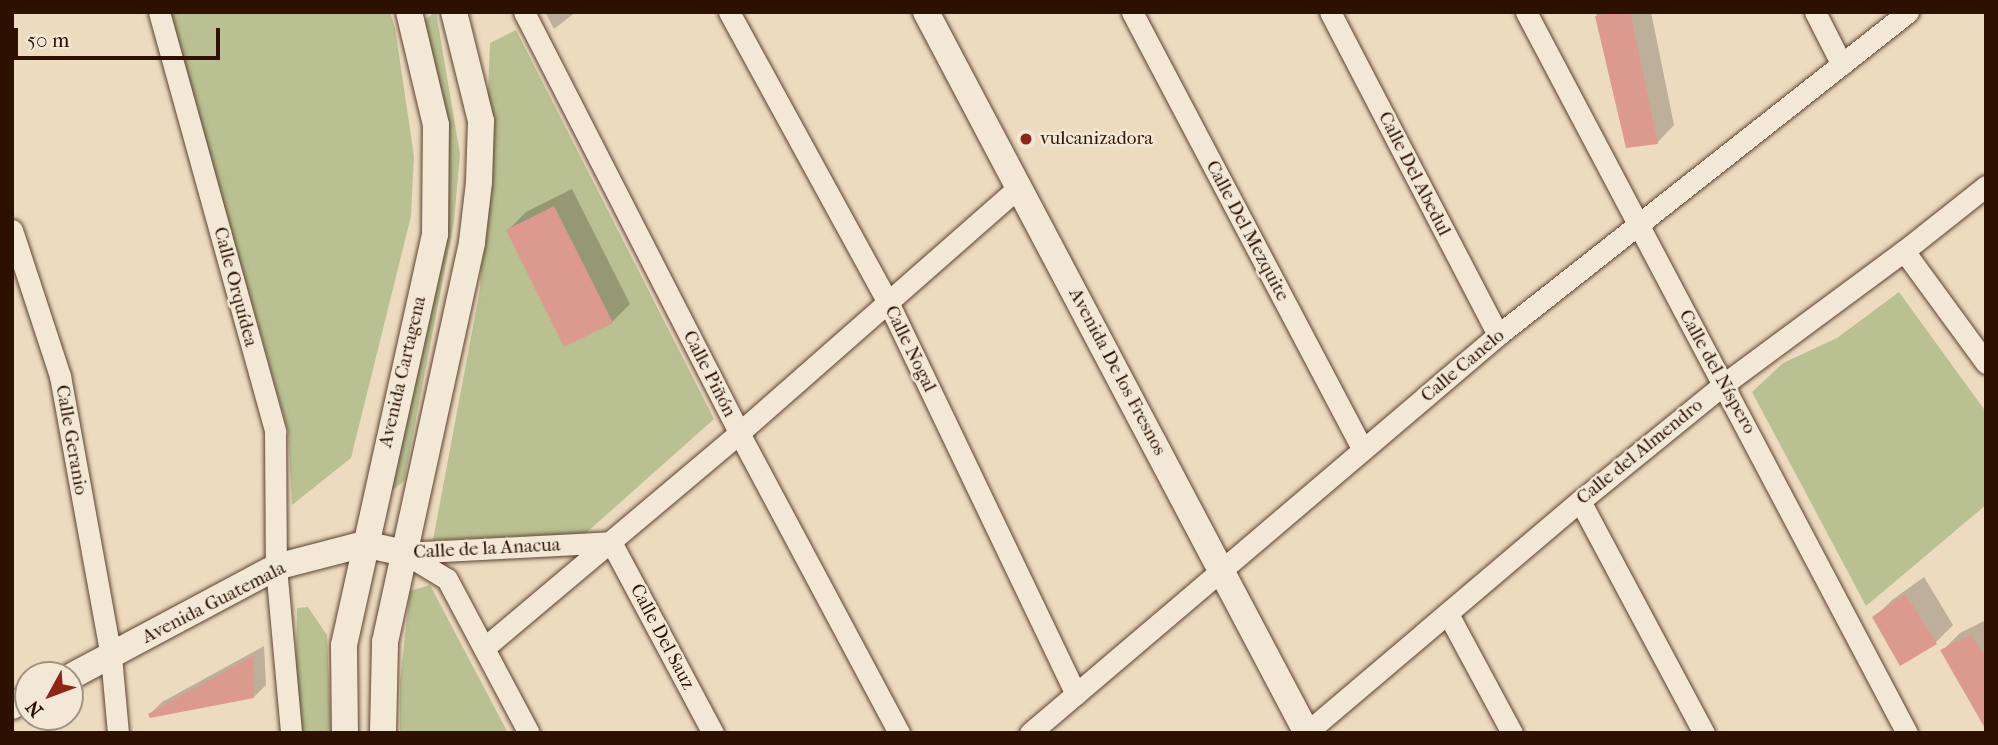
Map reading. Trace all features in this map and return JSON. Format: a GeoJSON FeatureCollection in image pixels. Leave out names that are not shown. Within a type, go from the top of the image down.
{"type":"FeatureCollection","features":[{"type":"Feature","properties":{"kind":"street","name":"Calle Orquídea"},"geometry":{"type":"LineString","coordinates":[[159,12],[275,432],[276,567],[291,733]]}},
{"type":"Feature","properties":{"kind":"street","name":"Avenida Cartagena"},"geometry":{"type":"LineString","coordinates":[[345,733],[344,645],[364,544],[435,234],[436,124],[409,12]]}},
{"type":"Feature","properties":{"kind":"street","name":"Avenida Cartagena"},"geometry":{"type":"LineString","coordinates":[[383,733],[385,642],[472,242],[480,182],[481,121],[454,12]]}},
{"type":"Feature","properties":{"kind":"street","name":"Calle Piñón"},"geometry":{"type":"LineString","coordinates":[[524,12],[739,433],[899,733]]}},
{"type":"Feature","properties":{"kind":"street","name":"Calle Nogal"},"geometry":{"type":"LineString","coordinates":[[729,12],[888,302],[1076,694]]}},
{"type":"Feature","properties":{"kind":"street","name":"Avenida De los Fresnos"},"geometry":{"type":"LineString","coordinates":[[926,12],[1307,733]]}},
{"type":"Feature","properties":{"kind":"street","name":"Calle Del Mezquite"},"geometry":{"type":"LineString","coordinates":[[1132,12],[1363,450]]}},
{"type":"Feature","properties":{"kind":"street","name":"Calle Del Abedul"},"geometry":{"type":"LineString","coordinates":[[1330,12],[1498,335]]}},
{"type":"Feature","properties":{"kind":"street","name":"Calle del Níspero"},"geometry":{"type":"LineString","coordinates":[[1525,12],[1907,733]]}},
{"type":"Feature","properties":{"kind":"street"},"geometry":{"type":"LineString","coordinates":[[1815,12],[1842,65]]}},
{"type":"Feature","properties":{"kind":"street","name":"Calle Canelo"},"geometry":{"type":"LineString","coordinates":[[1030,733],[1498,335],[1908,12]]}},
{"type":"Feature","properties":{"kind":"street","name":"Calle de la Anacua"},"geometry":{"type":"LineString","coordinates":[[484,648],[739,433],[1020,186]]}},
{"type":"Feature","properties":{"kind":"street","name":"Calle del Almendro"},"geometry":{"type":"LineString","coordinates":[[1307,733],[1580,501],[1724,384],[1904,251],[1986,186]]}},
{"type":"Feature","properties":{"kind":"street","name":"Calle Geranio"},"geometry":{"type":"LineString","coordinates":[[12,230],[60,376],[111,656],[118,733]]}},
{"type":"Feature","properties":{"kind":"street"},"geometry":{"type":"LineString","coordinates":[[1904,251],[1986,363]]}},
{"type":"Feature","properties":{"kind":"street"},"geometry":{"type":"LineString","coordinates":[[1580,501],[1704,733]]}},
{"type":"Feature","properties":{"kind":"street","name":"Calle de la Anacua"},"geometry":{"type":"LineString","coordinates":[[404,553],[611,542]]}},
{"type":"Feature","properties":{"kind":"street","name":"Calle Del Sauz"},"geometry":{"type":"LineString","coordinates":[[611,542],[713,733]]}},
{"type":"Feature","properties":{"kind":"street","name":"Avenida Guatemala"},"geometry":{"type":"LineString","coordinates":[[84,670],[276,567],[364,544]]}},
{"type":"Feature","properties":{"kind":"street"},"geometry":{"type":"LineString","coordinates":[[364,544],[404,553]]}},
{"type":"Feature","properties":{"kind":"street","name":"Calle de la Anacua"},"geometry":{"type":"LineString","coordinates":[[404,553],[447,579],[529,733]]}},
{"type":"Feature","properties":{"kind":"street"},"geometry":{"type":"LineString","coordinates":[[1447,614],[1512,733]]}},
{"type":"Feature","properties":{"kind":"green space"},"geometry":{"type":"Polygon","coordinates":[[[169,12],[390,12],[395,28],[414,156],[411,216],[351,458],[292,505],[288,431],[169,12]]]}},
{"type":"Feature","properties":{"kind":"green space"},"geometry":{"type":"Polygon","coordinates":[[[436,12],[460,154],[454,222],[404,481],[387,494],[439,232],[424,20],[436,12]]]}},
{"type":"Feature","properties":{"kind":"green space"},"geometry":{"type":"Polygon","coordinates":[[[516,30],[714,419],[586,533],[433,540],[480,289],[490,43],[516,30]]]}},
{"type":"Feature","properties":{"kind":"green space"},"geometry":{"type":"Polygon","coordinates":[[[1899,292],[1986,412],[1986,505],[1866,606],[1752,392],[1783,363],[1837,338],[1899,292]]]}},
{"type":"Feature","properties":{"kind":"green space"},"geometry":{"type":"Polygon","coordinates":[[[430,585],[508,733],[400,733],[400,682],[410,591],[430,585]]]}},
{"type":"Feature","properties":{"kind":"green space"},"geometry":{"type":"Polygon","coordinates":[[[308,607],[327,635],[331,733],[301,733],[296,665],[297,608],[308,607]]]}},
{"type":"Feature","properties":{"kind":"building"},"geometry":{"type":"Polygon","coordinates":[[[1630,12],[1658,144],[1626,148],[1595,16],[1630,12]]]}},
{"type":"Feature","properties":{"kind":"building"},"geometry":{"type":"Polygon","coordinates":[[[554,206],[613,323],[564,347],[506,230],[554,206]]]}},
{"type":"Feature","properties":{"kind":"building"},"geometry":{"type":"Polygon","coordinates":[[[1905,594],[1937,644],[1900,666],[1872,617],[1905,594]]]}},
{"type":"Feature","properties":{"kind":"building"},"geometry":{"type":"Polygon","coordinates":[[[1971,635],[1986,658],[1986,730],[1940,650],[1971,635]]]}},
{"type":"Feature","properties":{"kind":"building"},"geometry":{"type":"Polygon","coordinates":[[[253,656],[254,698],[150,718],[148,714],[253,656]]]}},
{"type":"Feature","properties":{"kind":"place","name":"vulcanizadora"},"geometry":{"type":"Point","coordinates":[1026,139]}}]}
